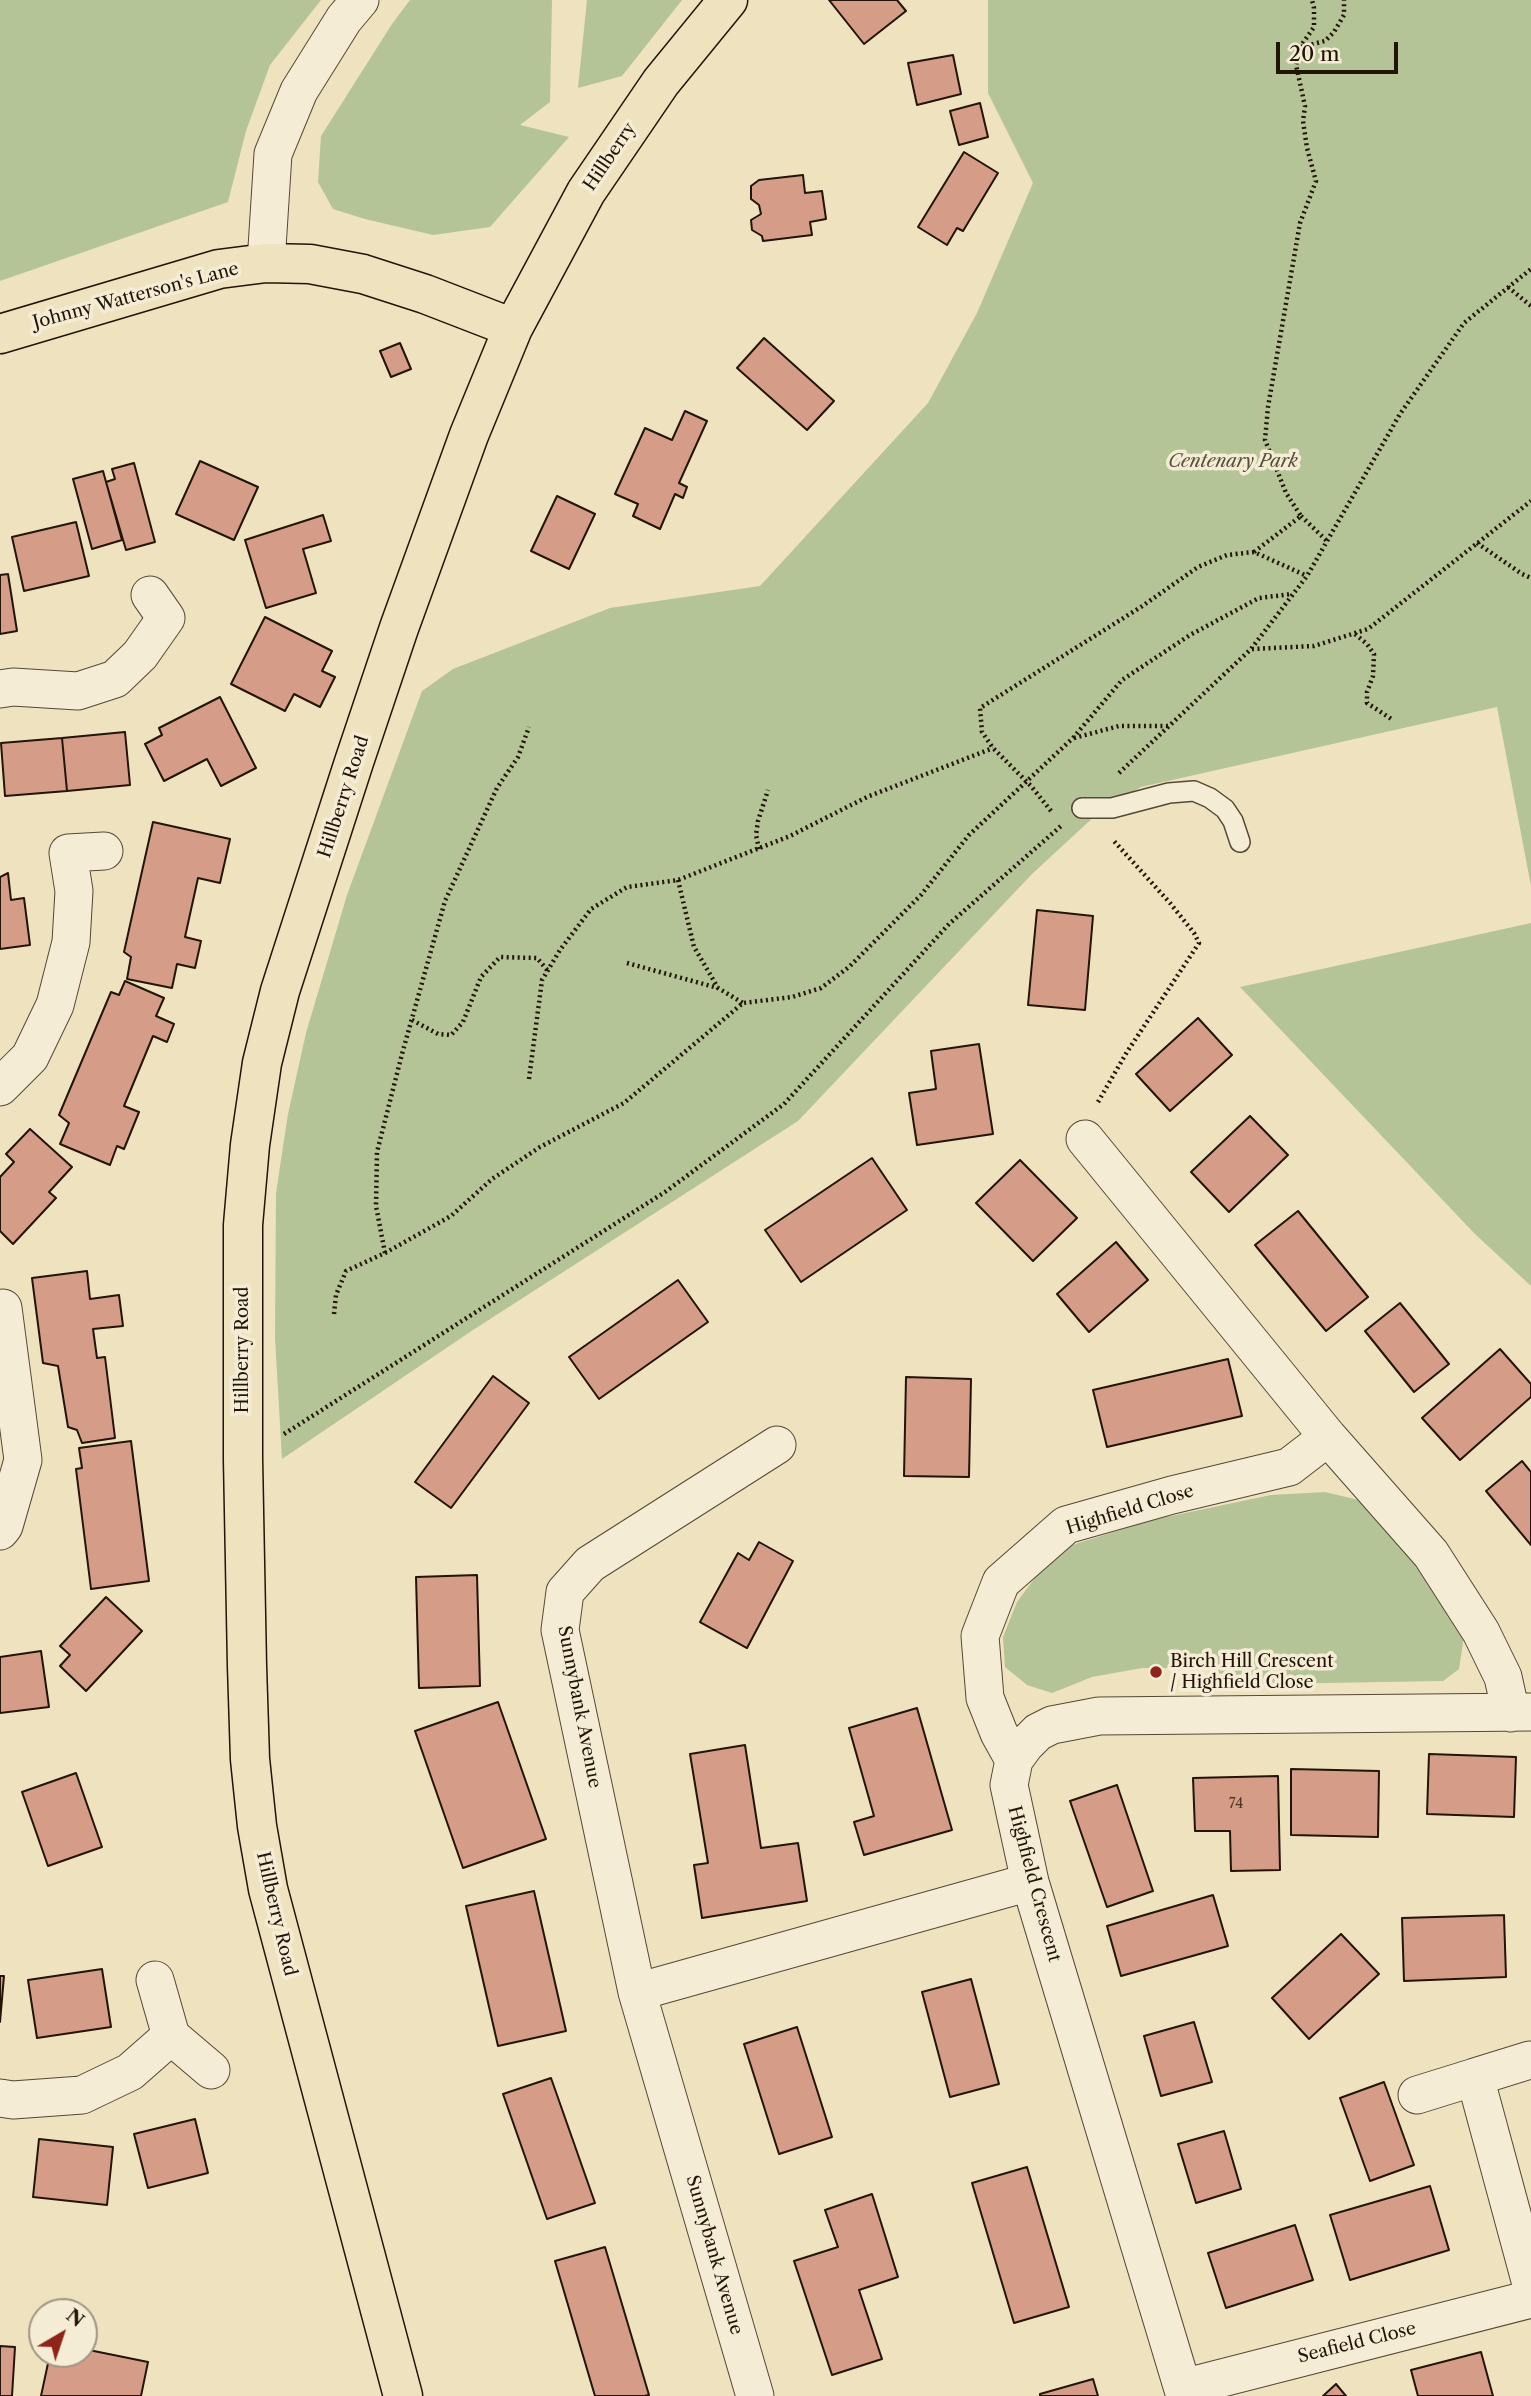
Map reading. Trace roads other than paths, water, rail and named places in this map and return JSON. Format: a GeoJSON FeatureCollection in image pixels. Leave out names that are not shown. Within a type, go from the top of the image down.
{"type":"FeatureCollection","features":[{"type":"Feature","properties":{"kind":"highway","name":"Hillberry"},"geometry":{"type":"LineString","coordinates":[[513,328],[593,181],[662,82],[728,0]]}},
{"type":"Feature","properties":{"kind":"highway","name":"Johnny Watterson's Lane"},"geometry":{"type":"LineString","coordinates":[[0,334],[219,269],[266,263],[310,264],[363,274],[425,294],[513,328]]}},
{"type":"Feature","properties":{"kind":"highway","name":"Hillberry Road"},"geometry":{"type":"LineString","coordinates":[[403,2396],[268,1889],[257,1826],[250,1759],[243,1460],[243,1225],[250,1145],[262,1063],[280,991],[399,628],[469,435],[513,328]]}},
{"type":"Feature","properties":{"kind":"street"},"geometry":{"type":"LineString","coordinates":[[266,263],[273,154],[299,91],[344,19],[360,0]]}},
{"type":"Feature","properties":{"kind":"street"},"geometry":{"type":"LineString","coordinates":[[0,689],[13,687],[78,691],[115,679],[141,655],[168,617]]}},
{"type":"Feature","properties":{"kind":"street"},"geometry":{"type":"LineString","coordinates":[[0,1087],[30,1058],[55,1004],[71,942],[74,891],[54,851],[104,851]]}},
{"type":"Feature","properties":{"kind":"street"},"geometry":{"type":"LineString","coordinates":[[1014,1760],[1025,1745],[1045,1728],[1078,1718],[1521,1712],[1481,1632],[1431,1554],[1328,1437],[1085,1139]]}},
{"type":"Feature","properties":{"kind":"street"},"geometry":{"type":"LineString","coordinates":[[0,1531],[5,1526],[23,1460],[2,1308]]}},
{"type":"Feature","properties":{"kind":"street","name":"Highfield Close"},"geometry":{"type":"LineString","coordinates":[[1014,1760],[999,1733],[985,1698],[980,1636],[1001,1582],[1066,1525],[1171,1495],[1289,1467],[1328,1437]]}},
{"type":"Feature","properties":{"kind":"street","name":"Sunnybank Avenue"},"geometry":{"type":"LineString","coordinates":[[755,2396],[637,1992],[560,1630],[565,1592],[590,1564],[777,1445]]}},
{"type":"Feature","properties":{"kind":"street","name":"Highfield Crescent"},"geometry":{"type":"LineString","coordinates":[[1014,1760],[1009,1785],[1030,1882],[1184,2392]]}},
{"type":"Feature","properties":{"kind":"street"},"geometry":{"type":"LineString","coordinates":[[637,1992],[1030,1882]]}},
{"type":"Feature","properties":{"kind":"street"},"geometry":{"type":"LineString","coordinates":[[155,1980],[171,2036],[211,2070]]}},
{"type":"Feature","properties":{"kind":"street"},"geometry":{"type":"LineString","coordinates":[[0,2098],[13,2100],[82,2095],[130,2072],[171,2036]]}},
{"type":"Feature","properties":{"kind":"street"},"geometry":{"type":"LineString","coordinates":[[1417,2095],[1530,2060]]}},
{"type":"Feature","properties":{"kind":"street"},"geometry":{"type":"LineString","coordinates":[[1475,2077],[1531,2284]]}},
{"type":"Feature","properties":{"kind":"street","name":"Seafield Close"},"geometry":{"type":"LineString","coordinates":[[1184,2392],[1531,2299]]}},
{"type":"Feature","properties":{"kind":"lane"},"geometry":{"type":"LineString","coordinates":[[1082,808],[1112,808],[1169,793],[1194,791],[1225,809],[1233,821],[1240,842]]}},
{"type":"Feature","properties":{"kind":"place","name":"Birch Hill Crescent / Highfield Close"},"geometry":{"type":"Point","coordinates":[1156,1672]}},
{"type":"Feature","properties":{"kind":"park label","name":"Centenary Park"},"geometry":{"type":"Point","coordinates":[1233,462]}}]}
